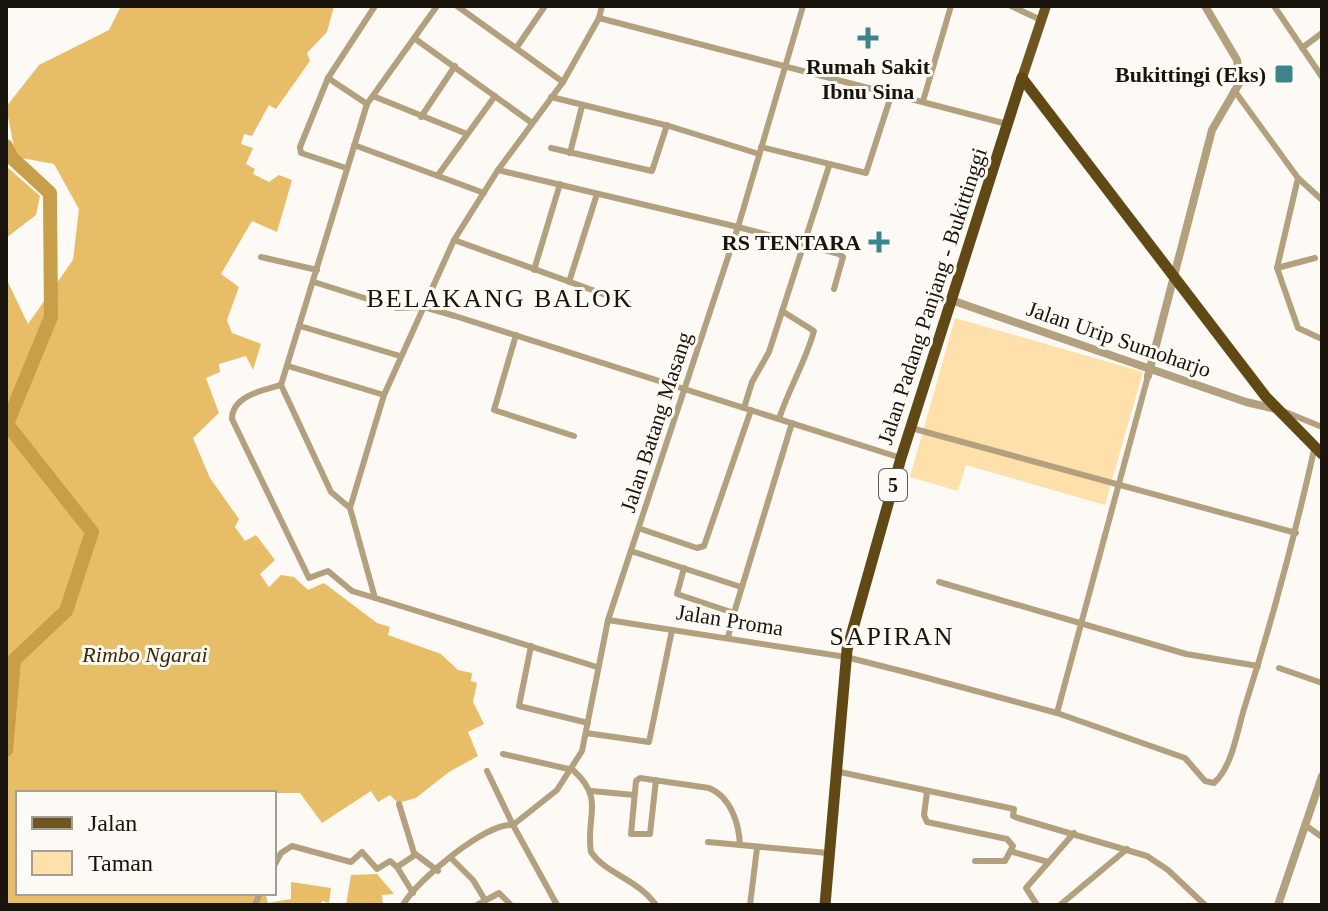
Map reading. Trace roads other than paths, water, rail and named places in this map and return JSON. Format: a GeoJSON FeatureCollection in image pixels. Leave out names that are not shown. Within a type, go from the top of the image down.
{"type":"FeatureCollection","features":[{"type":"Feature","properties":{"kind":"highway","name":"Jalan Padang Panjang - Bukittinggi"},"geometry":{"type":"LineString","coordinates":[[825,905],[846,657],[901,458],[1022,78]]}},
{"type":"Feature","properties":{"kind":"highway"},"geometry":{"type":"LineString","coordinates":[[1022,78],[1276,409],[1319,450]]}},
{"type":"Feature","properties":{"kind":"main road"},"geometry":{"type":"LineString","coordinates":[[1022,78],[1046,6]]}},
{"type":"Feature","properties":{"kind":"street"},"geometry":{"type":"LineString","coordinates":[[346,168],[299,150],[328,78],[375,6]]}},
{"type":"Feature","properties":{"kind":"street"},"geometry":{"type":"LineString","coordinates":[[350,508],[331,492],[281,385],[367,104],[437,6]]}},
{"type":"Feature","properties":{"kind":"street"},"geometry":{"type":"LineString","coordinates":[[457,6],[563,82]]}},
{"type":"Feature","properties":{"kind":"street"},"geometry":{"type":"LineString","coordinates":[[517,47],[545,6]]}},
{"type":"Feature","properties":{"kind":"street"},"geometry":{"type":"LineString","coordinates":[[375,598],[350,508],[384,395],[454,240],[498,170],[563,82],[599,18],[602,6]]}},
{"type":"Feature","properties":{"kind":"street","name":"Jalan Batang Masang"},"geometry":{"type":"LineString","coordinates":[[403,905],[486,831],[503,824],[513,825],[547,801],[573,770],[586,733],[608,620],[634,552],[738,227],[803,6]]}},
{"type":"Feature","properties":{"kind":"street"},"geometry":{"type":"LineString","coordinates":[[923,101],[951,6]]}},
{"type":"Feature","properties":{"kind":"street"},"geometry":{"type":"LineString","coordinates":[[1011,6],[1041,20]]}},
{"type":"Feature","properties":{"kind":"street"},"geometry":{"type":"LineString","coordinates":[[1057,713],[1175,279],[1212,130],[1241,73],[1237,60],[1205,6]]}},
{"type":"Feature","properties":{"kind":"street"},"geometry":{"type":"LineString","coordinates":[[1274,6],[1322,77]]}},
{"type":"Feature","properties":{"kind":"street"},"geometry":{"type":"LineString","coordinates":[[599,18],[1007,124]]}},
{"type":"Feature","properties":{"kind":"street"},"geometry":{"type":"LineString","coordinates":[[1302,48],[1320,36]]}},
{"type":"Feature","properties":{"kind":"street"},"geometry":{"type":"LineString","coordinates":[[414,38],[532,123]]}},
{"type":"Feature","properties":{"kind":"street"},"geometry":{"type":"LineString","coordinates":[[421,117],[455,66]]}},
{"type":"Feature","properties":{"kind":"street"},"geometry":{"type":"LineString","coordinates":[[328,78],[367,104]]}},
{"type":"Feature","properties":{"kind":"street"},"geometry":{"type":"LineString","coordinates":[[1234,90],[1298,178],[1322,200]]}},
{"type":"Feature","properties":{"kind":"street"},"geometry":{"type":"LineString","coordinates":[[551,97],[760,150],[866,173],[892,93]]}},
{"type":"Feature","properties":{"kind":"street"},"geometry":{"type":"LineString","coordinates":[[373,96],[467,134]]}},
{"type":"Feature","properties":{"kind":"street"},"geometry":{"type":"LineString","coordinates":[[438,175],[495,96]]}},
{"type":"Feature","properties":{"kind":"street"},"geometry":{"type":"LineString","coordinates":[[570,153],[582,106]]}},
{"type":"Feature","properties":{"kind":"street"},"geometry":{"type":"LineString","coordinates":[[551,148],[652,171],[667,125]]}},
{"type":"Feature","properties":{"kind":"street"},"geometry":{"type":"LineString","coordinates":[[354,145],[484,193]]}},
{"type":"Feature","properties":{"kind":"street"},"geometry":{"type":"LineString","coordinates":[[641,529],[697,548],[704,546],[747,409],[752,382],[769,352],[829,166]]}},
{"type":"Feature","properties":{"kind":"street"},"geometry":{"type":"LineString","coordinates":[[498,170],[738,227],[843,257],[834,289]]}},
{"type":"Feature","properties":{"kind":"street"},"geometry":{"type":"LineString","coordinates":[[1298,178],[1277,268],[1298,328],[1322,339]]}},
{"type":"Feature","properties":{"kind":"street"},"geometry":{"type":"LineString","coordinates":[[534,270],[560,184]]}},
{"type":"Feature","properties":{"kind":"street"},"geometry":{"type":"LineString","coordinates":[[569,282],[597,194]]}},
{"type":"Feature","properties":{"kind":"street"},"geometry":{"type":"LineString","coordinates":[[454,240],[628,303]]}},
{"type":"Feature","properties":{"kind":"street"},"geometry":{"type":"LineString","coordinates":[[261,257],[317,270]]}},
{"type":"Feature","properties":{"kind":"street"},"geometry":{"type":"LineString","coordinates":[[1277,268],[1315,258]]}},
{"type":"Feature","properties":{"kind":"street"},"geometry":{"type":"LineString","coordinates":[[314,282],[396,308],[424,307],[901,458]]}},
{"type":"Feature","properties":{"kind":"street","name":"Jalan Urip Sumoharjo"},"geometry":{"type":"LineString","coordinates":[[951,300],[1149,372],[1276,409]]}},
{"type":"Feature","properties":{"kind":"street"},"geometry":{"type":"LineString","coordinates":[[779,419],[790,387],[805,364],[814,331],[782,311]]}},
{"type":"Feature","properties":{"kind":"street"},"geometry":{"type":"LineString","coordinates":[[300,326],[400,356]]}},
{"type":"Feature","properties":{"kind":"street"},"geometry":{"type":"LineString","coordinates":[[516,335],[494,410],[574,436]]}},
{"type":"Feature","properties":{"kind":"street"},"geometry":{"type":"LineString","coordinates":[[288,366],[384,395]]}},
{"type":"Feature","properties":{"kind":"street"},"geometry":{"type":"LineString","coordinates":[[281,385],[247,396],[234,408],[232,419],[309,578],[328,571],[356,593],[597,667]]}},
{"type":"Feature","properties":{"kind":"street"},"geometry":{"type":"LineString","coordinates":[[1276,409],[1322,427]]}},
{"type":"Feature","properties":{"kind":"street"},"geometry":{"type":"LineString","coordinates":[[728,637],[792,423]]}},
{"type":"Feature","properties":{"kind":"street"},"geometry":{"type":"LineString","coordinates":[[911,428],[1296,533]]}},
{"type":"Feature","properties":{"kind":"street"},"geometry":{"type":"LineString","coordinates":[[939,582],[1186,654],[1258,666],[1319,450]]}},
{"type":"Feature","properties":{"kind":"street"},"geometry":{"type":"LineString","coordinates":[[634,552],[741,587]]}},
{"type":"Feature","properties":{"kind":"street"},"geometry":{"type":"LineString","coordinates":[[684,568],[677,594],[734,613]]}},
{"type":"Feature","properties":{"kind":"street","name":"Jalan Proma"},"geometry":{"type":"LineString","coordinates":[[608,620],[846,657],[1057,713],[1185,758],[1205,781],[1214,783],[1227,762],[1258,666]]}},
{"type":"Feature","properties":{"kind":"street"},"geometry":{"type":"LineString","coordinates":[[586,733],[649,742],[672,630]]}},
{"type":"Feature","properties":{"kind":"street"},"geometry":{"type":"LineString","coordinates":[[531,646],[519,706],[588,723]]}},
{"type":"Feature","properties":{"kind":"street"},"geometry":{"type":"LineString","coordinates":[[1279,668],[1322,683]]}},
{"type":"Feature","properties":{"kind":"street"},"geometry":{"type":"LineString","coordinates":[[503,754],[573,770],[592,791],[634,795]]}},
{"type":"Feature","properties":{"kind":"street"},"geometry":{"type":"LineString","coordinates":[[487,771],[557,905]]}},
{"type":"Feature","properties":{"kind":"street"},"geometry":{"type":"LineString","coordinates":[[835,771],[1014,809],[1013,816],[1018,818],[1127,849],[1159,863],[1205,905]]}},
{"type":"Feature","properties":{"kind":"street"},"geometry":{"type":"LineString","coordinates":[[1278,905],[1322,776]]}},
{"type":"Feature","properties":{"kind":"street"},"geometry":{"type":"LineString","coordinates":[[656,780],[649,835],[629,831],[637,779],[656,780],[716,791],[738,821],[740,845]]}},
{"type":"Feature","properties":{"kind":"street"},"geometry":{"type":"LineString","coordinates":[[592,791],[591,852],[598,861],[642,887],[656,905]]}},
{"type":"Feature","properties":{"kind":"street"},"geometry":{"type":"LineString","coordinates":[[927,792],[924,815],[927,822],[1007,839],[1013,852],[1048,862]]}},
{"type":"Feature","properties":{"kind":"street"},"geometry":{"type":"LineString","coordinates":[[399,804],[415,855],[438,871]]}},
{"type":"Feature","properties":{"kind":"street"},"geometry":{"type":"LineString","coordinates":[[1305,825],[1322,837]]}},
{"type":"Feature","properties":{"kind":"street"},"geometry":{"type":"LineString","coordinates":[[1037,905],[1026,888],[1074,833]]}},
{"type":"Feature","properties":{"kind":"street"},"geometry":{"type":"LineString","coordinates":[[708,842],[828,853]]}},
{"type":"Feature","properties":{"kind":"street"},"geometry":{"type":"LineString","coordinates":[[276,862],[281,853],[292,846],[351,862],[362,852],[376,869],[390,861],[413,893]]}},
{"type":"Feature","properties":{"kind":"street"},"geometry":{"type":"LineString","coordinates":[[750,905],[757,848]]}},
{"type":"Feature","properties":{"kind":"street"},"geometry":{"type":"LineString","coordinates":[[1060,905],[1127,849]]}},
{"type":"Feature","properties":{"kind":"street"},"geometry":{"type":"LineString","coordinates":[[975,861],[1001,863],[1013,852]]}},
{"type":"Feature","properties":{"kind":"street"},"geometry":{"type":"LineString","coordinates":[[397,867],[415,855]]}},
{"type":"Feature","properties":{"kind":"street"},"geometry":{"type":"LineString","coordinates":[[452,859],[473,880],[485,900]]}},
{"type":"Feature","properties":{"kind":"street"},"geometry":{"type":"LineString","coordinates":[[477,905],[499,893],[511,905]]}},
{"type":"Feature","properties":{"kind":"waterway"},"geometry":{"type":"LineString","coordinates":[[6,146],[11,157],[50,193],[51,317],[7,424],[92,532],[66,611],[14,660],[6,750]]}},
{"type":"Feature","properties":{"kind":"place","name":"Rumah Sakit Ibnu Sina"},"geometry":{"type":"Point","coordinates":[868,38]}},
{"type":"Feature","properties":{"kind":"place","name":"Bukittingi (Eks)"},"geometry":{"type":"Point","coordinates":[1284,74]}},
{"type":"Feature","properties":{"kind":"place","name":"RS TENTARA"},"geometry":{"type":"Point","coordinates":[879,242]}},
{"type":"Feature","properties":{"kind":"district","name":"BELAKANG BALOK"},"geometry":{"type":"Point","coordinates":[500,298]}},
{"type":"Feature","properties":{"kind":"district","name":"SAPIRAN"},"geometry":{"type":"Point","coordinates":[892,636]}},
{"type":"Feature","properties":{"kind":"park label","name":"Rimbo Ngarai"},"geometry":{"type":"Point","coordinates":[145,654]}}]}
